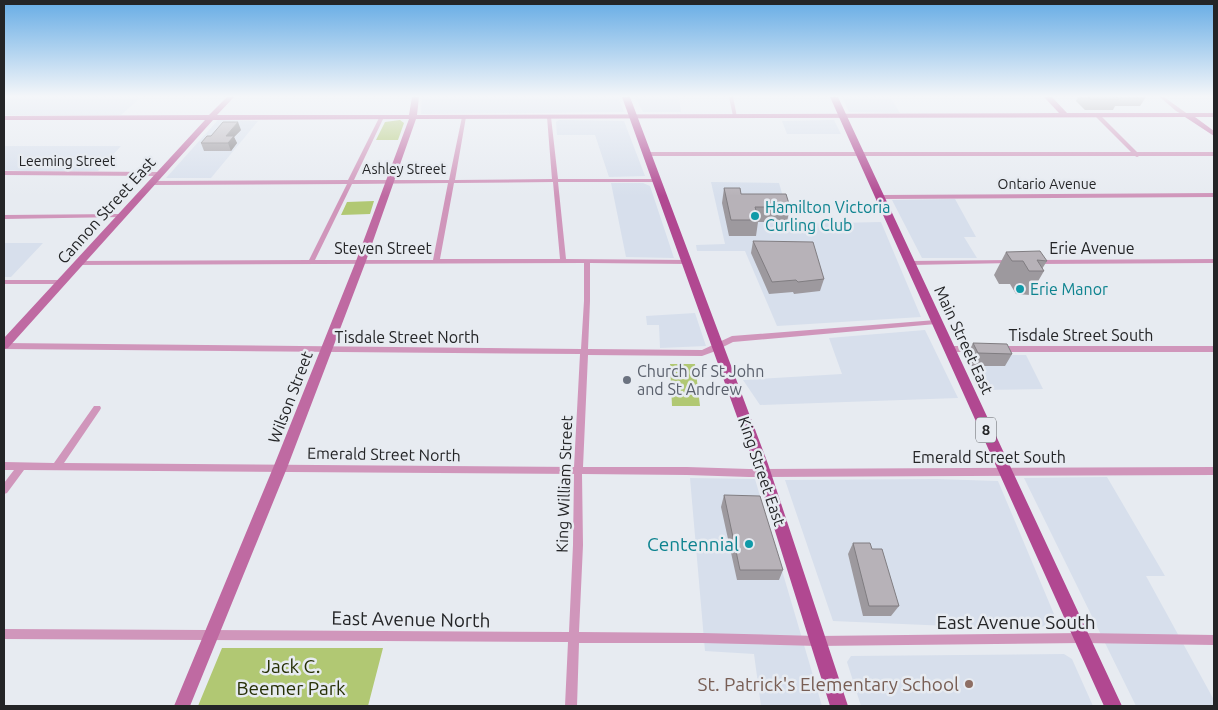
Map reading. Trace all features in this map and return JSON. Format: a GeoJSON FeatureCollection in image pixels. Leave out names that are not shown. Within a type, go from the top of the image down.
{"type":"FeatureCollection","features":[{"type":"Feature","properties":{"kind":"main road","name":"Cannon Street East"},"geometry":{"type":"LineString","coordinates":[[4,345],[200,130]]}},
{"type":"Feature","properties":{"kind":"main road","name":"Wilson Street"},"geometry":{"type":"LineString","coordinates":[[182,706],[362,262],[408,130]]}},
{"type":"Feature","properties":{"kind":"main road","name":"King Street East"},"geometry":{"type":"LineString","coordinates":[[638,130],[764,473],[839,706]]}},
{"type":"Feature","properties":{"kind":"main road","name":"Main Street East"},"geometry":{"type":"LineString","coordinates":[[850,130],[948,349],[1113,706]]}},
{"type":"Feature","properties":{"kind":"street"},"geometry":{"type":"LineString","coordinates":[[311,262],[376,130]]}},
{"type":"Feature","properties":{"kind":"street"},"geometry":{"type":"LineString","coordinates":[[436,262],[461,130]]}},
{"type":"Feature","properties":{"kind":"street"},"geometry":{"type":"LineString","coordinates":[[550,130],[563,260]]}},
{"type":"Feature","properties":{"kind":"street"},"geometry":{"type":"LineString","coordinates":[[1112,130],[1137,155]]}},
{"type":"Feature","properties":{"kind":"street"},"geometry":{"type":"LineString","coordinates":[[647,154],[861,154],[873,156],[1214,154]]}},
{"type":"Feature","properties":{"kind":"street","name":"Leeming Street"},"geometry":{"type":"LineString","coordinates":[[4,174],[160,174]]}},
{"type":"Feature","properties":{"kind":"street","name":"Ashley Street"},"geometry":{"type":"LineString","coordinates":[[151,183],[657,180]]}},
{"type":"Feature","properties":{"kind":"street","name":"Ontario Avenue"},"geometry":{"type":"LineString","coordinates":[[880,197],[1214,195]]}},
{"type":"Feature","properties":{"kind":"street"},"geometry":{"type":"LineString","coordinates":[[4,216],[120,216]]}},
{"type":"Feature","properties":{"kind":"street","name":"Steven Street"},"geometry":{"type":"LineString","coordinates":[[78,263],[563,260],[587,262],[688,262]]}},
{"type":"Feature","properties":{"kind":"street","name":"Erie Avenue"},"geometry":{"type":"LineString","coordinates":[[910,263],[1214,261]]}},
{"type":"Feature","properties":{"kind":"street","name":"King William Street"},"geometry":{"type":"LineString","coordinates":[[571,706],[587,262]]}},
{"type":"Feature","properties":{"kind":"street"},"geometry":{"type":"LineString","coordinates":[[4,282],[60,282]]}},
{"type":"Feature","properties":{"kind":"street"},"geometry":{"type":"LineString","coordinates":[[718,347],[732,339],[936,322]]}},
{"type":"Feature","properties":{"kind":"street","name":"Tisdale Street North"},"geometry":{"type":"LineString","coordinates":[[4,345],[702,353],[718,347]]}},
{"type":"Feature","properties":{"kind":"street","name":"Tisdale Street South"},"geometry":{"type":"LineString","coordinates":[[948,349],[985,349]]}},
{"type":"Feature","properties":{"kind":"street","name":"Tisdale Street South"},"geometry":{"type":"LineString","coordinates":[[995,349],[1214,349]]}},
{"type":"Feature","properties":{"kind":"street"},"geometry":{"type":"LineString","coordinates":[[56,466],[97,408]]}},
{"type":"Feature","properties":{"kind":"street","name":"Emerald Street North"},"geometry":{"type":"LineString","coordinates":[[4,466],[764,473]]}},
{"type":"Feature","properties":{"kind":"street"},"geometry":{"type":"LineString","coordinates":[[4,490],[22,466]]}},
{"type":"Feature","properties":{"kind":"street","name":"Emerald Street South"},"geometry":{"type":"LineString","coordinates":[[764,473],[1214,471]]}},
{"type":"Feature","properties":{"kind":"street","name":"East Avenue North"},"geometry":{"type":"LineString","coordinates":[[4,634],[702,638],[818,641]]}},
{"type":"Feature","properties":{"kind":"street","name":"East Avenue South"},"geometry":{"type":"LineString","coordinates":[[818,641],[1082,638],[1214,640]]}},
{"type":"Feature","properties":{"kind":"shaded area"},"geometry":{"type":"Polygon","coordinates":[[[209,130],[250,130],[211,178],[166,178],[209,130]]]}},
{"type":"Feature","properties":{"kind":"shaded area"},"geometry":{"type":"Polygon","coordinates":[[[557,130],[627,130],[645,176],[609,177],[595,135],[557,135],[557,130]]]}},
{"type":"Feature","properties":{"kind":"shaded area"},"geometry":{"type":"Polygon","coordinates":[[[786,130],[839,130],[841,134],[787,134],[786,130]]]}},
{"type":"Feature","properties":{"kind":"shaded area"},"geometry":{"type":"Polygon","coordinates":[[[4,146],[121,146],[98,171],[26,171],[4,170],[4,146]]]}},
{"type":"Feature","properties":{"kind":"shaded area"},"geometry":{"type":"Polygon","coordinates":[[[711,182],[779,183],[791,224],[881,222],[921,317],[777,326],[745,251],[697,251],[696,245],[725,244],[711,182]]]}},
{"type":"Feature","properties":{"kind":"shaded area"},"geometry":{"type":"Polygon","coordinates":[[[611,183],[643,183],[650,186],[674,258],[626,257],[611,183]]]}},
{"type":"Feature","properties":{"kind":"shaded area"},"geometry":{"type":"Polygon","coordinates":[[[955,199],[976,237],[964,237],[977,258],[922,258],[892,200],[955,199]]]}},
{"type":"Feature","properties":{"kind":"shaded area"},"geometry":{"type":"Polygon","coordinates":[[[4,243],[43,243],[11,277],[4,277],[4,243]]]}},
{"type":"Feature","properties":{"kind":"shaded area"},"geometry":{"type":"Polygon","coordinates":[[[695,313],[706,346],[660,348],[659,325],[647,325],[646,316],[695,313]]]}},
{"type":"Feature","properties":{"kind":"shaded area"},"geometry":{"type":"Polygon","coordinates":[[[925,330],[958,398],[760,405],[743,380],[842,374],[829,338],[925,330]]]}},
{"type":"Feature","properties":{"kind":"shaded area"},"geometry":{"type":"Polygon","coordinates":[[[965,355],[1026,355],[1043,389],[982,390],[965,355]]]}},
{"type":"Feature","properties":{"kind":"shaded area"},"geometry":{"type":"Polygon","coordinates":[[[1107,477],[1165,576],[1146,576],[1214,700],[1214,706],[1136,706],[1024,478],[1107,477]]]}},
{"type":"Feature","properties":{"kind":"shaded area"},"geometry":{"type":"Polygon","coordinates":[[[690,478],[755,479],[822,706],[761,706],[754,654],[705,651],[690,478]]]}},
{"type":"Feature","properties":{"kind":"shaded area"},"geometry":{"type":"Polygon","coordinates":[[[936,479],[998,481],[1059,626],[995,628],[833,621],[785,480],[936,479]]]}},
{"type":"Feature","properties":{"kind":"shaded area","name":"St. Patrick's Elementary School"},"geometry":{"type":"Polygon","coordinates":[[[1064,654],[1072,659],[1093,706],[861,706],[847,662],[851,656],[1064,654]]]}},
{"type":"Feature","properties":{"kind":"green space"},"geometry":{"type":"Polygon","coordinates":[[[381,130],[401,130],[398,140],[376,140],[381,130]]]}},
{"type":"Feature","properties":{"kind":"green space"},"geometry":{"type":"Polygon","coordinates":[[[374,201],[370,214],[341,215],[347,202],[374,201]]]}},
{"type":"Feature","properties":{"kind":"green space"},"geometry":{"type":"Polygon","coordinates":[[[670,364],[695,364],[700,406],[672,406],[670,364]]]}},
{"type":"Feature","properties":{"kind":"green space","name":"Jack C. Beemer Park"},"geometry":{"type":"Polygon","coordinates":[[[222,648],[383,648],[368,706],[198,706],[222,648]]]}},
{"type":"Feature","properties":{"kind":"building"},"geometry":{"type":"Polygon","coordinates":[[[216,130],[231,130],[226,136],[234,136],[228,143],[201,143],[207,136],[211,136],[216,130]]]}},
{"type":"Feature","properties":{"kind":"building"},"geometry":{"type":"Polygon","coordinates":[[[724,188],[740,188],[741,194],[786,194],[790,207],[755,207],[759,220],[731,220],[724,188]]]}},
{"type":"Feature","properties":{"kind":"building"},"geometry":{"type":"Polygon","coordinates":[[[753,241],[813,242],[824,279],[772,282],[753,241]]]}},
{"type":"Feature","properties":{"kind":"building"},"geometry":{"type":"Polygon","coordinates":[[[1040,251],[1047,261],[1037,260],[1044,271],[1029,271],[1023,261],[1012,261],[1006,252],[1040,251]]]}},
{"type":"Feature","properties":{"kind":"building"},"geometry":{"type":"Polygon","coordinates":[[[973,343],[1007,344],[1012,354],[978,353],[973,343]]]}},
{"type":"Feature","properties":{"kind":"building","name":"Centennial"},"geometry":{"type":"Polygon","coordinates":[[[724,495],[760,496],[783,570],[740,570],[724,495]]]}},
{"type":"Feature","properties":{"kind":"building"},"geometry":{"type":"Polygon","coordinates":[[[853,543],[870,543],[872,549],[882,549],[899,606],[869,606],[853,543]]]}},
{"type":"Feature","properties":{"kind":"place","name":"Hamilton Victoria Curling Club"},"geometry":{"type":"Point","coordinates":[755,216]}},
{"type":"Feature","properties":{"kind":"place","name":"Erie Manor"},"geometry":{"type":"Point","coordinates":[1020,289]}},
{"type":"Feature","properties":{"kind":"place","name":"Church of St John and St Andrew"},"geometry":{"type":"Point","coordinates":[627,380]}},
{"type":"Feature","properties":{"kind":"place","name":"Centennial"},"geometry":{"type":"Point","coordinates":[749,544]}},
{"type":"Feature","properties":{"kind":"place","name":"St. Patrick's Elementary School"},"geometry":{"type":"Point","coordinates":[969,684]}}]}
